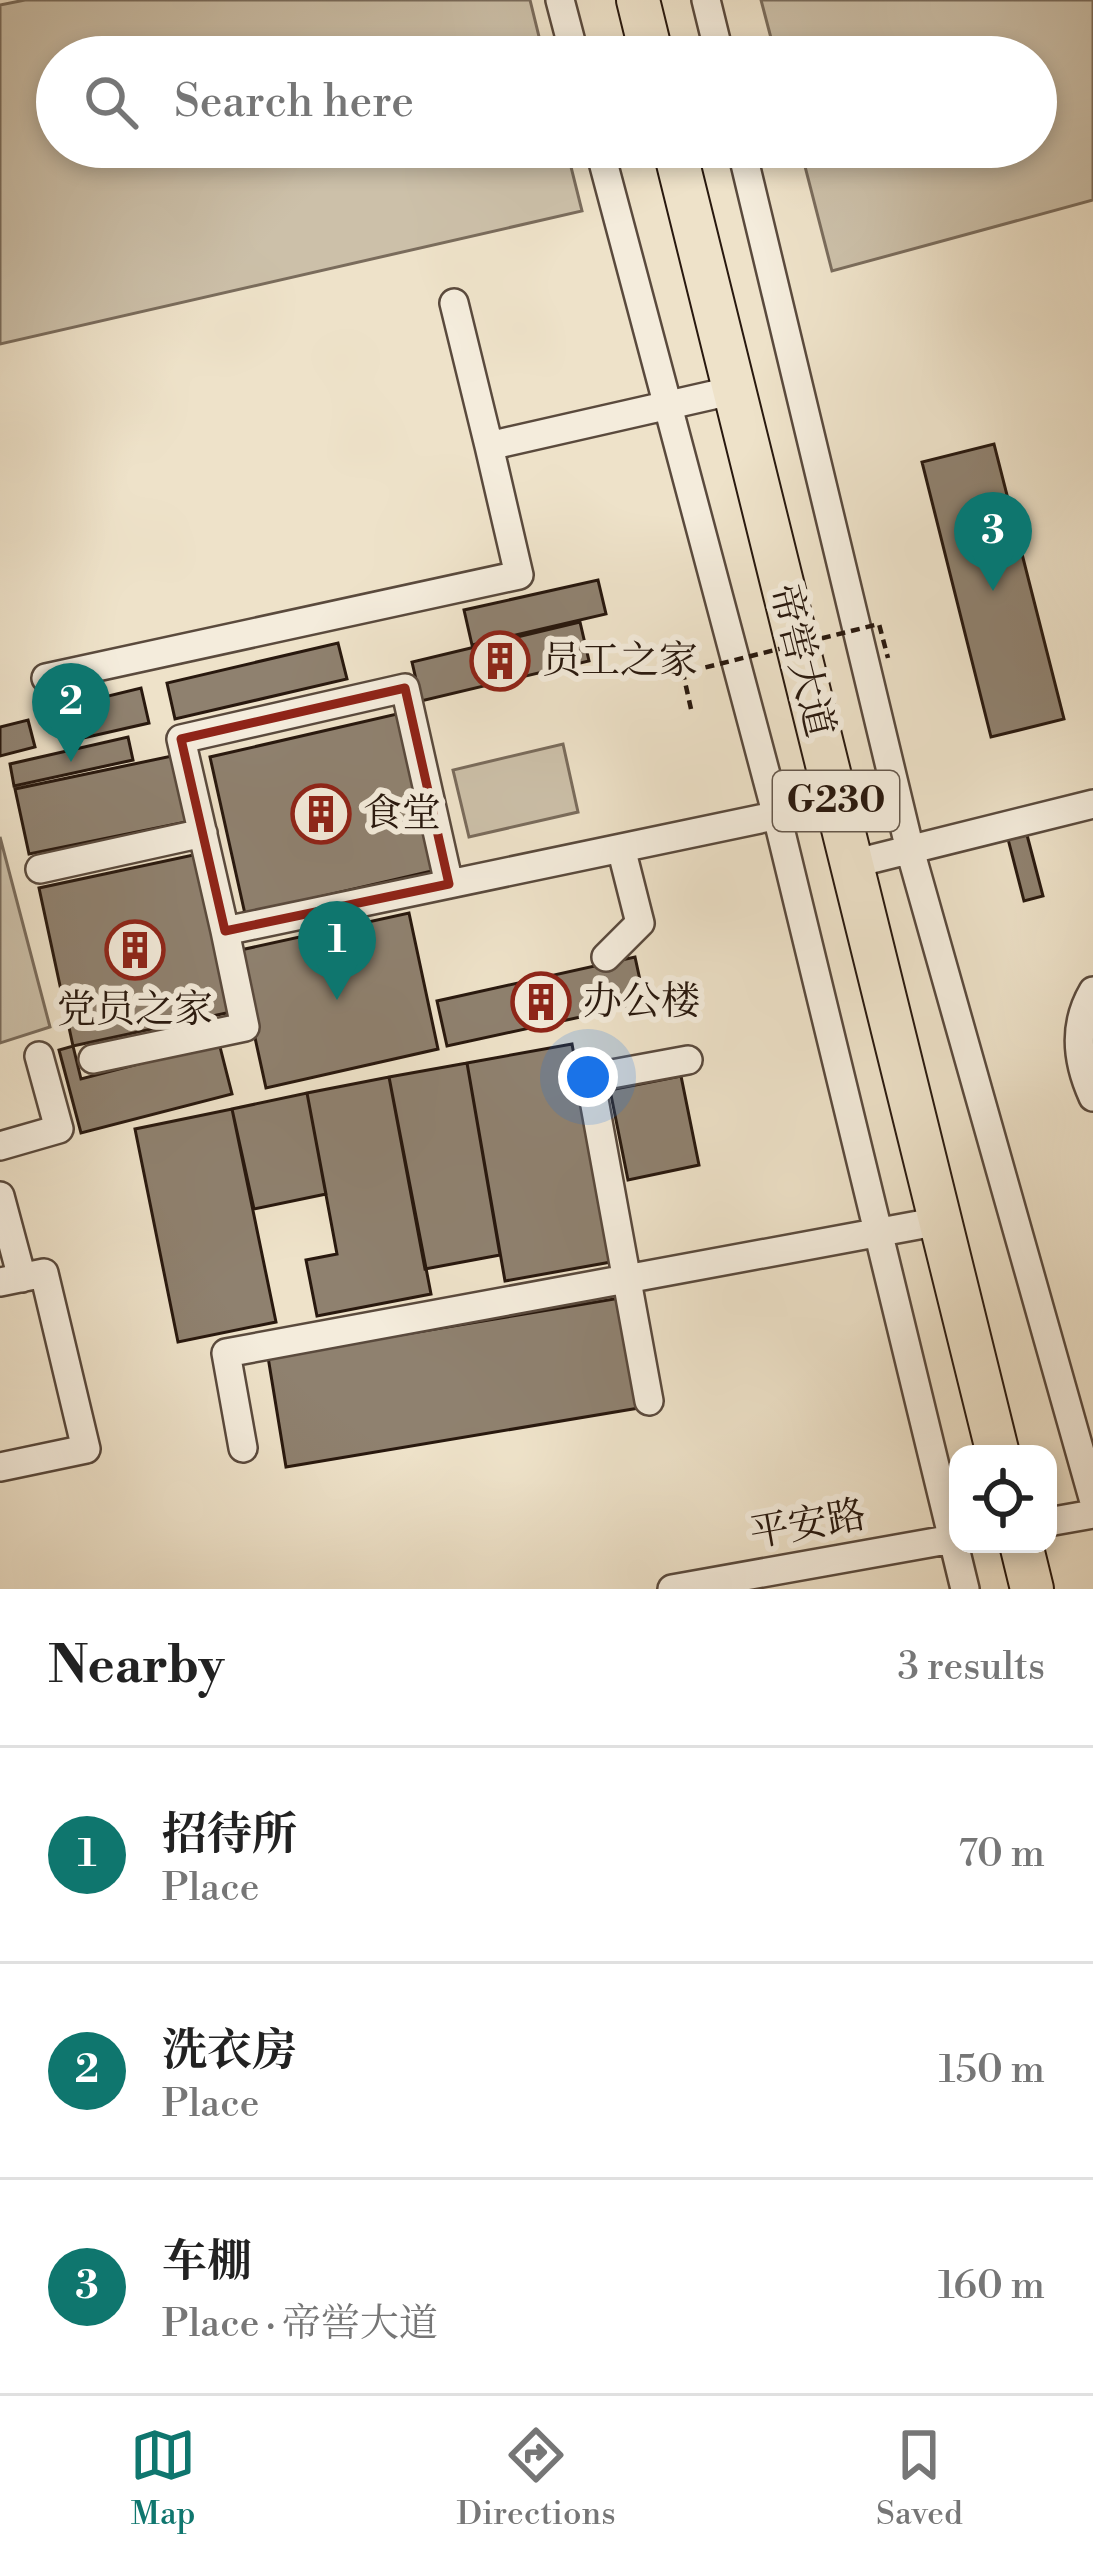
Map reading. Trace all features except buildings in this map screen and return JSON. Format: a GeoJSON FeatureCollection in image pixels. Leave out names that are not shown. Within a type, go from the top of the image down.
{"type":"FeatureCollection","features":[{"type":"Feature","properties":{"kind":"highway"},"geometry":{"type":"LineString","coordinates":[[638,0],[647,36]]}},
{"type":"Feature","properties":{"kind":"highway","name":"帝喾大道"},"geometry":{"type":"LineString","coordinates":[[679,168],[996,1445]]}},
{"type":"Feature","properties":{"kind":"highway"},"geometry":{"type":"LineString","coordinates":[[1023,1553],[1032,1589]]}},
{"type":"Feature","properties":{"kind":"street"},"geometry":{"type":"LineString","coordinates":[[560,0],[569,36]]}},
{"type":"Feature","properties":{"kind":"street"},"geometry":{"type":"LineString","coordinates":[[706,0],[714,36]]}},
{"type":"Feature","properties":{"kind":"street"},"geometry":{"type":"LineString","coordinates":[[604,168],[777,816],[949,1515]]}},
{"type":"Feature","properties":{"kind":"street"},"geometry":{"type":"LineString","coordinates":[[746,168],[910,850],[1093,1498]]}},
{"type":"Feature","properties":{"kind":"street"},"geometry":{"type":"LineString","coordinates":[[46,678],[519,575],[454,303]]}},
{"type":"Feature","properties":{"kind":"street"},"geometry":{"type":"LineString","coordinates":[[489,446],[735,390]]}},
{"type":"Feature","properties":{"kind":"street"},"geometry":{"type":"LineString","coordinates":[[93,1058],[244,1027],[181,739],[405,688],[449,884]]}},
{"type":"Feature","properties":{"kind":"street"},"geometry":{"type":"LineString","coordinates":[[225,931],[836,803]]}},
{"type":"Feature","properties":{"kind":"street"},"geometry":{"type":"LineString","coordinates":[[852,865],[1093,804]]}},
{"type":"Feature","properties":{"kind":"street"},"geometry":{"type":"LineString","coordinates":[[40,869],[203,833]]}},
{"type":"Feature","properties":{"kind":"street"},"geometry":{"type":"LineString","coordinates":[[606,957],[640,923],[620,848]]}},
{"type":"Feature","properties":{"kind":"street"},"geometry":{"type":"LineString","coordinates":[[1093,991],[1078,1033],[1081,1070],[1093,1096]]}},
{"type":"Feature","properties":{"kind":"street"},"geometry":{"type":"LineString","coordinates":[[0,1146],[59,1129],[39,1055]]}},
{"type":"Feature","properties":{"kind":"street"},"geometry":{"type":"LineString","coordinates":[[649,1401],[590,1078],[688,1060]]}},
{"type":"Feature","properties":{"kind":"street"},"geometry":{"type":"LineString","coordinates":[[0,1196],[11,1280],[44,1273],[86,1449],[0,1467]]}},
{"type":"Feature","properties":{"kind":"street"},"geometry":{"type":"LineString","coordinates":[[242,1448],[226,1353],[940,1221]]}},
{"type":"Feature","properties":{"kind":"street"},"geometry":{"type":"LineString","coordinates":[[1057,1520],[1093,1514]]}},
{"type":"Feature","properties":{"kind":"street","name":"平安路"},"geometry":{"type":"LineString","coordinates":[[672,1589],[949,1540]]}},
{"type":"Feature","properties":{"kind":"street"},"geometry":{"type":"LineString","coordinates":[[958,1553],[965,1589]]}},
{"type":"Feature","properties":{"kind":"path"},"geometry":{"type":"LineString","coordinates":[[692,709],[683,673],[880,624],[888,658]]}},
{"type":"Feature","properties":{"kind":"highlighted area"},"geometry":{"type":"Polygon","coordinates":[[[405,688],[449,884],[225,931],[181,739],[405,688]]]}},
{"type":"Feature","properties":{"kind":"shaded area"},"geometry":{"type":"Polygon","coordinates":[[[25,0],[530,0],[539,36],[36,36],[36,168],[571,168],[582,211],[0,344],[0,5],[25,0]]]}},
{"type":"Feature","properties":{"kind":"shaded area"},"geometry":{"type":"Polygon","coordinates":[[[761,0],[1093,0],[1093,200],[832,271],[805,168],[1057,168],[1057,36],[770,36],[761,0]]]}},
{"type":"Feature","properties":{"kind":"shaded area"},"geometry":{"type":"Polygon","coordinates":[[[563,744],[578,812],[469,837],[453,770],[563,744]]]}},
{"type":"Feature","properties":{"kind":"shaded area"},"geometry":{"type":"Polygon","coordinates":[[[0,837],[50,1027],[0,1043],[0,837]]]}},
{"type":"Feature","properties":{"kind":"place","name":"车棚"},"geometry":{"type":"Point","coordinates":[993,591]}},
{"type":"Feature","properties":{"kind":"place","name":"员工之家"},"geometry":{"type":"Point","coordinates":[500,661]}},
{"type":"Feature","properties":{"kind":"place","name":"洗衣房"},"geometry":{"type":"Point","coordinates":[71,762]}},
{"type":"Feature","properties":{"kind":"place","name":"食堂"},"geometry":{"type":"Point","coordinates":[321,814]}},
{"type":"Feature","properties":{"kind":"place","name":"党员之家"},"geometry":{"type":"Point","coordinates":[135,950]}},
{"type":"Feature","properties":{"kind":"place","name":"招待所"},"geometry":{"type":"Point","coordinates":[337,1000]}},
{"type":"Feature","properties":{"kind":"place","name":"办公楼"},"geometry":{"type":"Point","coordinates":[541,1002]}}]}
